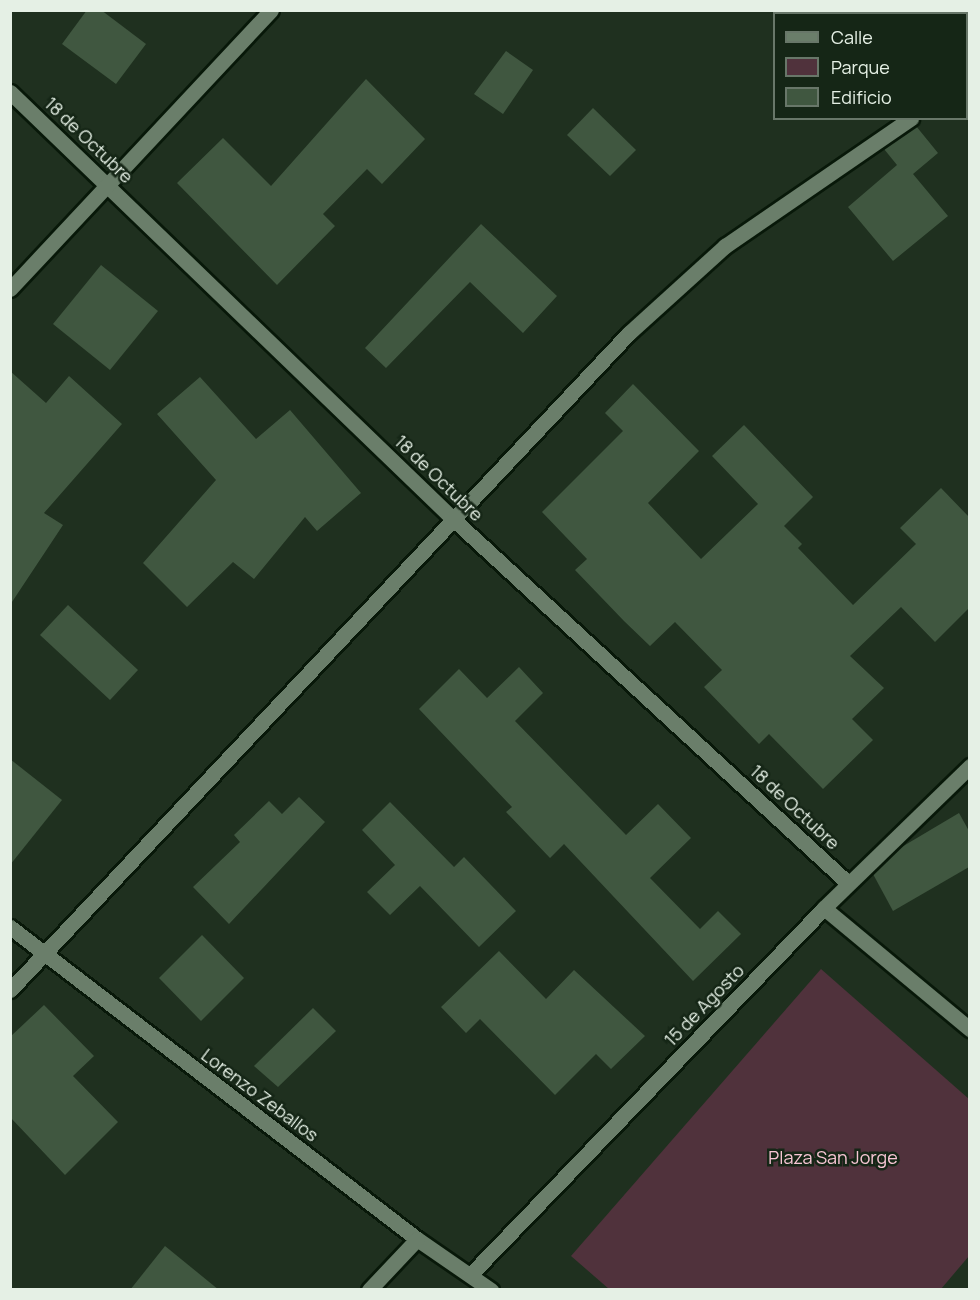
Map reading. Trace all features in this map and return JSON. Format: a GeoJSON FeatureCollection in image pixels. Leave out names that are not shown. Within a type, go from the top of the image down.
{"type":"FeatureCollection","features":[{"type":"Feature","properties":{"kind":"street"},"geometry":{"type":"LineString","coordinates":[[10,289],[110,187],[270,10]]}},
{"type":"Feature","properties":{"kind":"street","name":"18 de Octubre"},"geometry":{"type":"LineString","coordinates":[[10,92],[452,518],[848,883]]}},
{"type":"Feature","properties":{"kind":"street"},"geometry":{"type":"LineString","coordinates":[[10,990],[452,518],[629,333],[726,246],[908,120]]}},
{"type":"Feature","properties":{"kind":"street","name":"15 de Agosto"},"geometry":{"type":"LineString","coordinates":[[470,1275],[848,883],[969,766]]}},
{"type":"Feature","properties":{"kind":"street"},"geometry":{"type":"LineString","coordinates":[[824,908],[969,1029]]}},
{"type":"Feature","properties":{"kind":"street","name":"Lorenzo Zeballos"},"geometry":{"type":"LineString","coordinates":[[10,927],[417,1239],[490,1290]]}},
{"type":"Feature","properties":{"kind":"street"},"geometry":{"type":"LineString","coordinates":[[369,1290],[417,1239]]}},
{"type":"Feature","properties":{"kind":"green space","name":"Plaza San Jorge"},"geometry":{"type":"Polygon","coordinates":[[[821,969],[969,1099],[969,1256],[941,1289],[609,1289],[571,1256],[821,969]]]}},
{"type":"Feature","properties":{"kind":"building"},"geometry":{"type":"Polygon","coordinates":[[[87,10],[101,10],[146,44],[116,84],[62,44],[87,10]]]}},
{"type":"Feature","properties":{"kind":"building"},"geometry":{"type":"Polygon","coordinates":[[[506,51],[533,70],[503,114],[474,94],[506,51]]]}},
{"type":"Feature","properties":{"kind":"building"},"geometry":{"type":"Polygon","coordinates":[[[366,79],[425,139],[382,184],[367,169],[323,214],[335,226],[277,285],[177,183],[223,138],[271,186],[366,79]]]}},
{"type":"Feature","properties":{"kind":"building"},"geometry":{"type":"Polygon","coordinates":[[[593,108],[636,150],[610,176],[567,135],[593,108]]]}},
{"type":"Feature","properties":{"kind":"building"},"geometry":{"type":"Polygon","coordinates":[[[916,126],[938,153],[913,174],[948,216],[893,261],[848,207],[897,165],[884,149],[916,126]]]}},
{"type":"Feature","properties":{"kind":"building"},"geometry":{"type":"Polygon","coordinates":[[[481,224],[557,296],[523,333],[470,282],[386,368],[365,348],[481,224]]]}},
{"type":"Feature","properties":{"kind":"building"},"geometry":{"type":"Polygon","coordinates":[[[101,265],[158,311],[110,370],[53,324],[101,265]]]}},
{"type":"Feature","properties":{"kind":"building"},"geometry":{"type":"Polygon","coordinates":[[[10,371],[46,403],[69,376],[122,424],[44,513],[63,525],[10,605],[10,371]]]}},
{"type":"Feature","properties":{"kind":"building"},"geometry":{"type":"Polygon","coordinates":[[[200,377],[256,439],[290,410],[361,493],[317,531],[305,517],[254,579],[233,562],[187,607],[143,563],[216,480],[157,414],[200,377]]]}},
{"type":"Feature","properties":{"kind":"building"},"geometry":{"type":"Polygon","coordinates":[[[633,384],[699,451],[648,503],[701,559],[758,504],[712,456],[744,425],[813,497],[784,526],[802,544],[798,548],[853,605],[916,544],[900,528],[941,488],[969,517],[969,608],[935,642],[901,607],[850,656],[884,688],[852,719],[873,740],[823,789],[769,734],[759,744],[704,687],[722,670],[675,622],[650,646],[624,621],[575,570],[587,559],[542,512],[623,431],[605,413],[633,384]]]}},
{"type":"Feature","properties":{"kind":"building"},"geometry":{"type":"Polygon","coordinates":[[[68,605],[138,670],[110,700],[40,635],[68,605]]]}},
{"type":"Feature","properties":{"kind":"building"},"geometry":{"type":"Polygon","coordinates":[[[519,667],[543,693],[515,721],[626,835],[658,804],[691,838],[650,878],[700,929],[718,911],[741,934],[693,981],[564,844],[550,858],[506,812],[512,807],[419,709],[459,669],[487,698],[519,667]]]}},
{"type":"Feature","properties":{"kind":"building"},"geometry":{"type":"Polygon","coordinates":[[[10,759],[62,800],[10,865],[10,759]]]}},
{"type":"Feature","properties":{"kind":"building"},"geometry":{"type":"Polygon","coordinates":[[[299,797],[325,822],[229,924],[193,887],[240,842],[234,835],[269,801],[282,814],[299,797]]]}},
{"type":"Feature","properties":{"kind":"building"},"geometry":{"type":"Polygon","coordinates":[[[390,802],[454,867],[464,857],[516,911],[479,947],[420,886],[390,915],[367,892],[395,865],[362,830],[390,802]]]}},
{"type":"Feature","properties":{"kind":"building"},"geometry":{"type":"Polygon","coordinates":[[[959,813],[969,831],[969,867],[893,911],[873,874],[900,848],[959,813]]]}},
{"type":"Feature","properties":{"kind":"building"},"geometry":{"type":"Polygon","coordinates":[[[202,935],[244,978],[201,1021],[159,978],[202,935]]]}},
{"type":"Feature","properties":{"kind":"building"},"geometry":{"type":"Polygon","coordinates":[[[499,951],[546,999],[574,970],[645,1036],[611,1069],[596,1054],[555,1095],[480,1019],[466,1033],[441,1007],[499,951]]]}},
{"type":"Feature","properties":{"kind":"building"},"geometry":{"type":"Polygon","coordinates":[[[44,1005],[94,1056],[73,1076],[118,1122],[65,1175],[10,1117],[10,1037],[44,1005]]]}},
{"type":"Feature","properties":{"kind":"building"},"geometry":{"type":"Polygon","coordinates":[[[313,1008],[336,1031],[278,1087],[254,1066],[313,1008]]]}},
{"type":"Feature","properties":{"kind":"building"},"geometry":{"type":"Polygon","coordinates":[[[165,1246],[219,1290],[130,1290],[165,1246]]]}}]}
